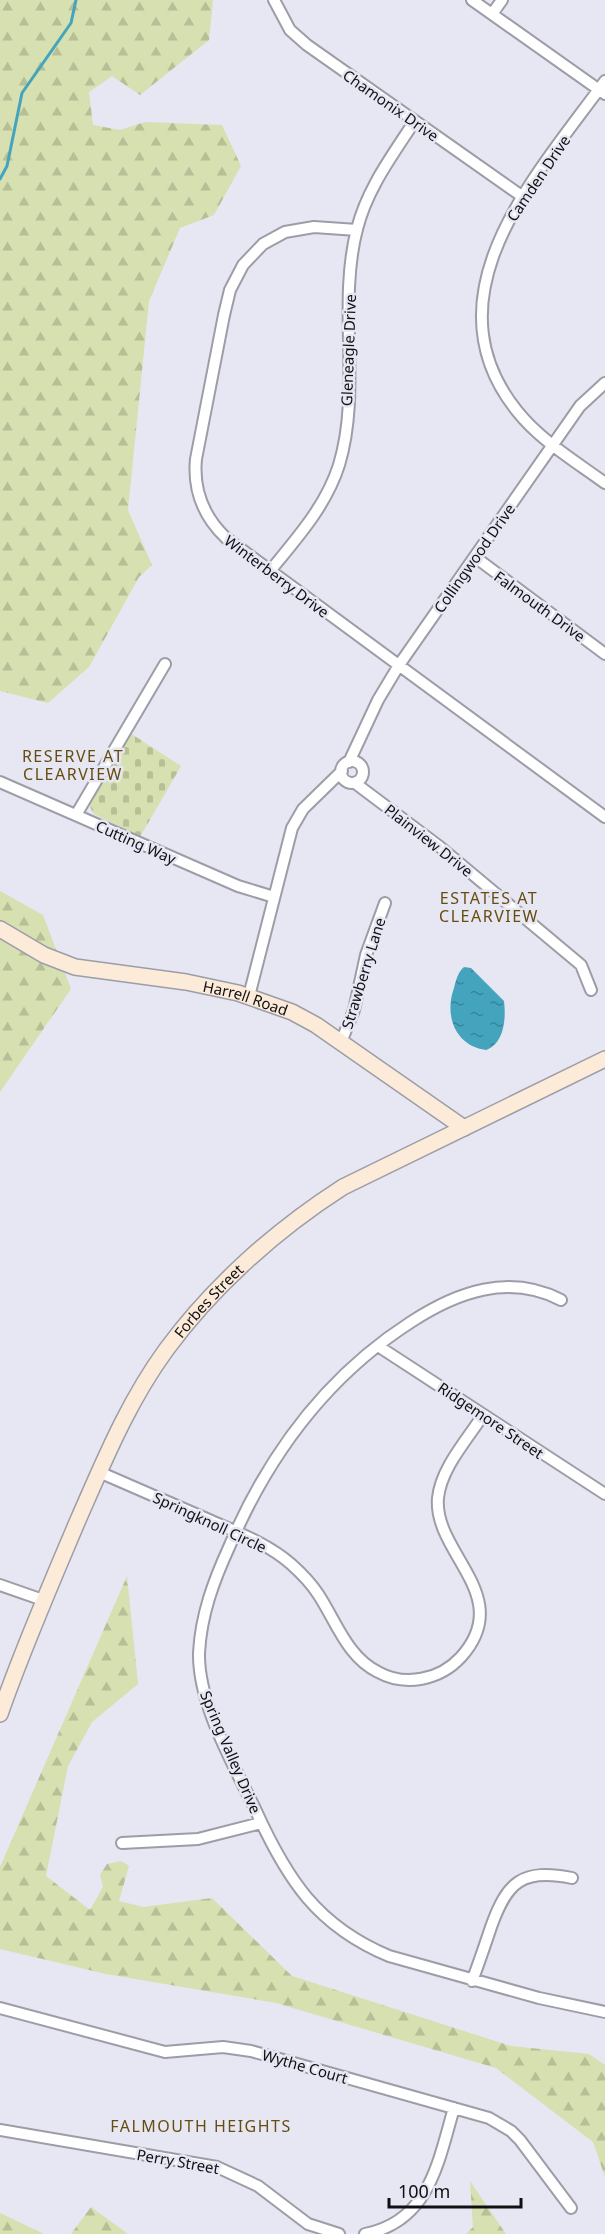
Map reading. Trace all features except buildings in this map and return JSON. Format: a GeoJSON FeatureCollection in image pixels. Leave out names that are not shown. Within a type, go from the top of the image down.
{"type":"FeatureCollection","features":[{"type":"Feature","properties":{"kind":"street","name":"Chamonix Drive"},"geometry":{"type":"LineString","coordinates":[[274,0],[280,14],[298,38],[523,197]]}},
{"type":"Feature","properties":{"kind":"street"},"geometry":{"type":"LineString","coordinates":[[472,0],[603,88]]}},
{"type":"Feature","properties":{"kind":"street"},"geometry":{"type":"LineString","coordinates":[[492,14],[502,0]]}},
{"type":"Feature","properties":{"kind":"street","name":"Camden Drive"},"geometry":{"type":"LineString","coordinates":[[603,88],[523,197],[499,241],[485,280],[482,301],[483,333],[490,365],[507,398],[531,426],[553,446],[605,483]]}},
{"type":"Feature","properties":{"kind":"street","name":"Gleneagle Drive"},"geometry":{"type":"LineString","coordinates":[[270,571],[312,519],[330,487],[338,465],[346,422],[351,270],[357,230],[380,174],[414,122]]}},
{"type":"Feature","properties":{"kind":"street","name":"Winterberry Drive"},"geometry":{"type":"LineString","coordinates":[[357,230],[306,227],[275,236],[243,265],[228,299],[196,459],[195,481],[203,507],[218,531],[605,817]]}},
{"type":"Feature","properties":{"kind":"street","name":"Collingwood Drive"},"geometry":{"type":"LineString","coordinates":[[351,778],[343,766],[354,763],[358,745],[378,700],[399,665],[586,399],[605,383]]}},
{"type":"Feature","properties":{"kind":"street","name":"Falmouth Drive"},"geometry":{"type":"LineString","coordinates":[[475,557],[605,654]]}},
{"type":"Feature","properties":{"kind":"street"},"geometry":{"type":"LineString","coordinates":[[76,815],[90,786],[165,664]]}},
{"type":"Feature","properties":{"kind":"street","name":"Plainview Drive"},"geometry":{"type":"LineString","coordinates":[[354,763],[363,769],[351,778],[471,873],[581,965],[591,990]]}},
{"type":"Feature","properties":{"kind":"street"},"geometry":{"type":"LineString","coordinates":[[249,996],[295,820],[327,785],[351,778]]}},
{"type":"Feature","properties":{"kind":"street","name":"Cutting Way"},"geometry":{"type":"LineString","coordinates":[[0,782],[238,886],[274,897]]}},
{"type":"Feature","properties":{"kind":"street","name":"Strawberry Lane"},"geometry":{"type":"LineString","coordinates":[[341,1042],[354,1010],[366,955],[385,903]]}},
{"type":"Feature","properties":{"kind":"street","name":"Harrell Road"},"geometry":{"type":"LineString","coordinates":[[0,929],[44,955],[75,967],[186,982],[249,996],[292,1012],[341,1042],[464,1128]]}},
{"type":"Feature","properties":{"kind":"street","name":"Forbes Street"},"geometry":{"type":"LineString","coordinates":[[0,1714],[44,1600],[99,1472],[134,1399],[166,1350],[222,1286],[260,1250],[314,1206],[343,1187],[605,1059]]}},
{"type":"Feature","properties":{"kind":"street","name":"Spring Valley Drive"},"geometry":{"type":"LineString","coordinates":[[561,1300],[527,1287],[496,1286],[481,1289],[428,1312],[378,1346],[337,1381],[300,1422],[267,1470],[235,1532],[216,1577],[204,1615],[200,1671],[207,1702],[261,1823],[292,1881],[308,1901],[334,1926],[360,1943],[389,1956],[472,1981],[605,2012]]}},
{"type":"Feature","properties":{"kind":"street","name":"Ridgemore Street"},"geometry":{"type":"LineString","coordinates":[[378,1346],[605,1494]]}},
{"type":"Feature","properties":{"kind":"street","name":"Springknoll Circle"},"geometry":{"type":"LineString","coordinates":[[99,1472],[277,1553],[302,1574],[318,1594],[347,1644],[367,1665],[377,1672],[400,1680],[415,1680],[438,1674],[451,1667],[466,1652],[476,1629],[479,1604],[471,1577],[441,1520],[439,1490],[447,1470],[483,1415]]}},
{"type":"Feature","properties":{"kind":"street"},"geometry":{"type":"LineString","coordinates":[[0,1585],[44,1600]]}},
{"type":"Feature","properties":{"kind":"street"},"geometry":{"type":"LineString","coordinates":[[122,1843],[198,1839],[261,1823]]}},
{"type":"Feature","properties":{"kind":"street"},"geometry":{"type":"LineString","coordinates":[[472,1981],[501,1901],[513,1885],[533,1875],[572,1878]]}},
{"type":"Feature","properties":{"kind":"street","name":"Wythe Court"},"geometry":{"type":"LineString","coordinates":[[0,2008],[165,2052],[223,2048],[251,2050],[489,2118],[511,2131],[571,2208]]}},
{"type":"Feature","properties":{"kind":"street"},"geometry":{"type":"LineString","coordinates":[[365,2234],[391,2226],[418,2204],[435,2171],[454,2108]]}},
{"type":"Feature","properties":{"kind":"street","name":"Perry Street"},"geometry":{"type":"LineString","coordinates":[[0,2130],[217,2167],[258,2186],[308,2224],[339,2234]]}},
{"type":"Feature","properties":{"kind":"green space"},"geometry":{"type":"Polygon","coordinates":[[[0,0],[213,0],[209,40],[140,95],[112,76],[89,92],[93,125],[120,130],[145,122],[222,125],[241,166],[214,215],[180,228],[149,301],[128,510],[152,565],[139,577],[89,667],[48,703],[0,691],[0,0]]]}},
{"type":"Feature","properties":{"kind":"green space"},"geometry":{"type":"Polygon","coordinates":[[[130,733],[181,766],[140,837],[94,814],[89,805],[91,795],[130,733]]]}},
{"type":"Feature","properties":{"kind":"green space"},"geometry":{"type":"Polygon","coordinates":[[[0,891],[43,915],[71,989],[0,1092],[0,891]]]}},
{"type":"Feature","properties":{"kind":"green space"},"geometry":{"type":"Polygon","coordinates":[[[127,1576],[138,1684],[92,1722],[68,1766],[46,1876],[90,1910],[103,1887],[100,1875],[107,1864],[121,1861],[129,1866],[119,1901],[143,1907],[212,1898],[292,1976],[511,2046],[589,2054],[605,2065],[605,2177],[593,2142],[496,2068],[276,2003],[106,1974],[0,1949],[0,1867],[127,1576]]]}},
{"type":"Feature","properties":{"kind":"green space"},"geometry":{"type":"Polygon","coordinates":[[[470,2181],[506,2234],[466,2234],[473,2227],[470,2181]]]}},
{"type":"Feature","properties":{"kind":"green space"},"geometry":{"type":"Polygon","coordinates":[[[91,2207],[128,2234],[71,2234],[91,2207]]]}},
{"type":"Feature","properties":{"kind":"green space"},"geometry":{"type":"Polygon","coordinates":[[[0,2213],[44,2234],[0,2234],[0,2213]]]}},
{"type":"Feature","properties":{"kind":"water"},"geometry":{"type":"Polygon","coordinates":[[[464,967],[471,968],[504,1001],[505,1014],[501,1036],[492,1047],[486,1050],[475,1047],[460,1036],[452,1018],[451,998],[460,971],[464,967]]]}},
{"type":"Feature","properties":{"kind":"waterway"},"geometry":{"type":"LineString","coordinates":[[0,179],[7,166],[22,93],[71,23],[76,0]]}},
{"type":"Feature","properties":{"kind":"district","name":"RESERVE AT CLEARVIEW"},"geometry":{"type":"Point","coordinates":[73,765]}},
{"type":"Feature","properties":{"kind":"district","name":"ESTATES AT CLEARVIEW"},"geometry":{"type":"Point","coordinates":[489,907]}},
{"type":"Feature","properties":{"kind":"district","name":"FALMOUTH HEIGHTS"},"geometry":{"type":"Point","coordinates":[201,2126]}}]}
